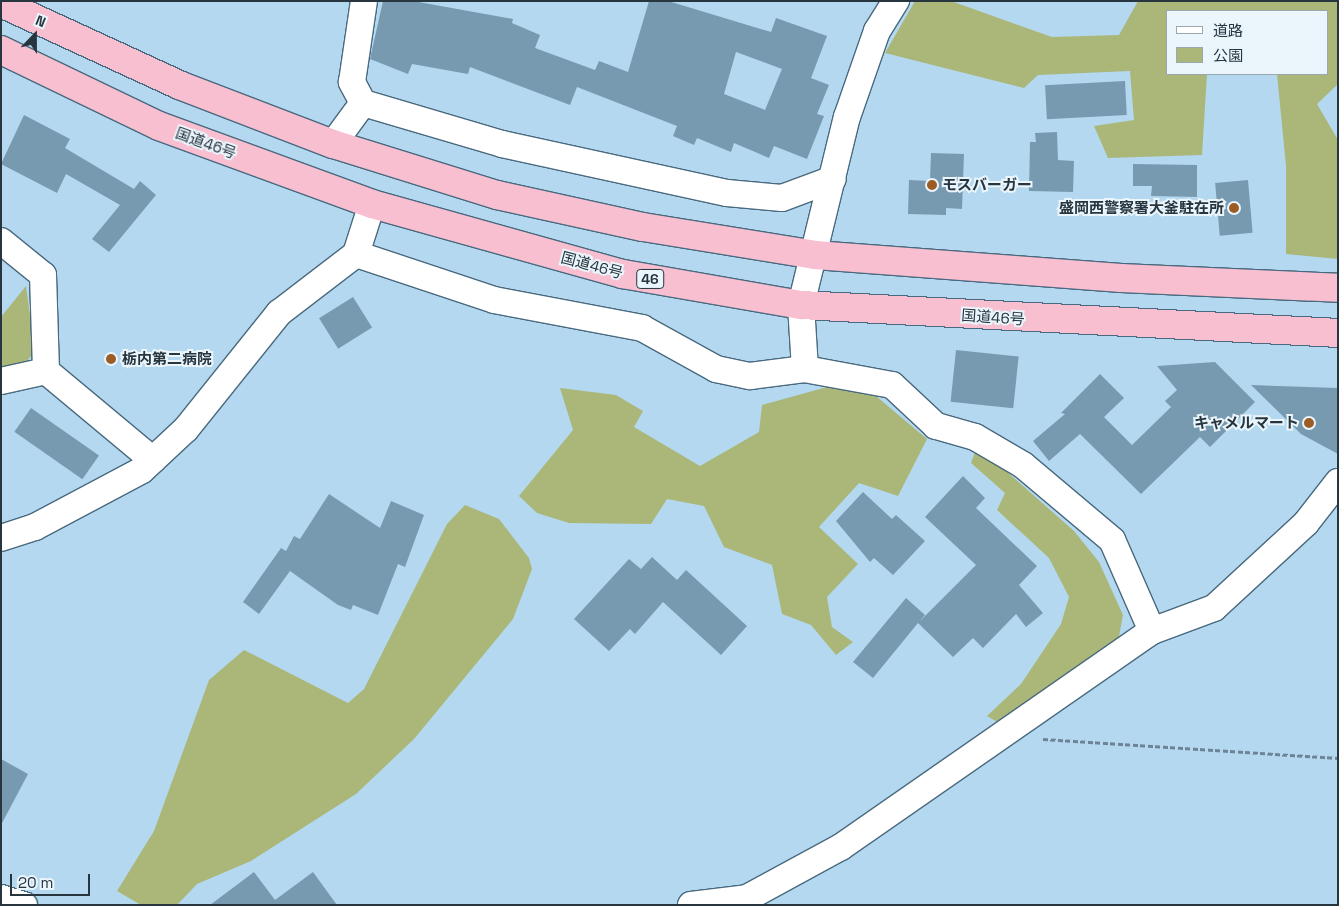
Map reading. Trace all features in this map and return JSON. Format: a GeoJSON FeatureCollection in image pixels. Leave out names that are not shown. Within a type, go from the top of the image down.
{"type":"FeatureCollection","features":[{"type":"Feature","properties":{"kind":"highway"},"geometry":{"type":"LineString","coordinates":[[1,3],[179,84],[333,144],[497,194],[643,227],[815,255],[1121,278],[1338,288]]}},
{"type":"Feature","properties":{"kind":"highway","name":"国道46号"},"geometry":{"type":"LineString","coordinates":[[1,50],[159,126],[372,204],[623,274],[801,305],[1338,333]]}},
{"type":"Feature","properties":{"kind":"street"},"geometry":{"type":"LineString","coordinates":[[364,1],[352,82],[363,103],[502,144],[726,193],[782,198],[833,179]]}},
{"type":"Feature","properties":{"kind":"street"},"geometry":{"type":"LineString","coordinates":[[805,369],[801,305],[815,255],[847,117],[877,31],[896,1]]}},
{"type":"Feature","properties":{"kind":"street"},"geometry":{"type":"LineString","coordinates":[[333,144],[363,103]]}},
{"type":"Feature","properties":{"kind":"street"},"geometry":{"type":"LineString","coordinates":[[1,538],[36,527],[142,470],[186,428],[278,313],[356,254],[372,204]]}},
{"type":"Feature","properties":{"kind":"street"},"geometry":{"type":"LineString","coordinates":[[1,241],[43,275],[46,371],[153,460]]}},
{"type":"Feature","properties":{"kind":"street"},"geometry":{"type":"LineString","coordinates":[[356,254],[494,300],[642,328],[716,369],[750,376],[805,369],[892,385],[936,426],[975,437],[1023,465],[1112,540],[1152,631]]}},
{"type":"Feature","properties":{"kind":"street"},"geometry":{"type":"LineString","coordinates":[[1,380],[46,371]]}},
{"type":"Feature","properties":{"kind":"street"},"geometry":{"type":"LineString","coordinates":[[691,905],[747,898],[841,847],[1011,731],[1152,631],[1214,608],[1306,523],[1338,482]]}},
{"type":"Feature","properties":{"kind":"street"},"geometry":{"type":"LineString","coordinates":[[1,898],[24,905]]}},
{"type":"Feature","properties":{"kind":"path"},"geometry":{"type":"LineString","coordinates":[[1011,731],[1053,742],[1338,758]]}},
{"type":"Feature","properties":{"kind":"green space"},"geometry":{"type":"Polygon","coordinates":[[[915,1],[951,1],[1052,37],[1119,35],[1138,1],[1338,1],[1338,84],[1317,104],[1338,140],[1338,259],[1286,254],[1286,166],[1277,75],[1329,75],[1329,10],[1166,10],[1166,75],[1207,75],[1202,155],[1108,158],[1094,126],[1134,120],[1130,71],[1038,75],[1024,88],[885,53],[915,1]]]}},
{"type":"Feature","properties":{"kind":"green space"},"geometry":{"type":"Polygon","coordinates":[[[26,286],[35,351],[24,365],[1,369],[1,317],[26,286]]]}},
{"type":"Feature","properties":{"kind":"green space"},"geometry":{"type":"Polygon","coordinates":[[[827,387],[876,396],[927,439],[898,496],[859,483],[819,527],[858,564],[827,597],[832,627],[853,642],[836,655],[811,625],[782,614],[772,565],[724,547],[704,506],[667,499],[651,524],[569,523],[537,513],[519,496],[573,430],[560,388],[616,395],[643,411],[634,427],[700,466],[759,432],[762,405],[827,387]]]}},
{"type":"Feature","properties":{"kind":"green space"},"geometry":{"type":"Polygon","coordinates":[[[975,452],[1006,471],[1074,531],[1099,562],[1123,615],[1117,647],[999,723],[987,716],[1021,684],[1061,624],[1069,597],[1049,558],[997,510],[1005,493],[971,463],[975,452]]]}},
{"type":"Feature","properties":{"kind":"green space"},"geometry":{"type":"Polygon","coordinates":[[[465,505],[499,519],[529,558],[532,569],[513,619],[414,739],[356,794],[251,861],[197,884],[177,905],[141,905],[117,891],[154,831],[209,680],[244,650],[348,703],[364,689],[447,524],[465,505]]]}},
{"type":"Feature","properties":{"kind":"building"},"geometry":{"type":"Polygon","coordinates":[[[383,1],[413,1],[513,19],[512,23],[540,35],[535,48],[595,70],[599,61],[628,72],[649,1],[668,1],[771,32],[776,18],[827,36],[811,78],[829,85],[817,114],[824,116],[807,159],[774,146],[769,158],[734,143],[731,152],[697,138],[694,145],[673,136],[677,126],[577,87],[570,105],[470,67],[468,74],[412,64],[408,74],[370,59],[383,1]],[[736,52],[724,94],[765,110],[782,69],[736,52]]]}},
{"type":"Feature","properties":{"kind":"building"},"geometry":{"type":"Polygon","coordinates":[[[1125,81],[1127,115],[1047,119],[1045,85],[1125,81]]]}},
{"type":"Feature","properties":{"kind":"building"},"geometry":{"type":"Polygon","coordinates":[[[24,115],[70,139],[65,148],[134,189],[140,181],[156,195],[109,252],[92,239],[120,205],[66,174],[57,193],[1,164],[24,115]]]}},
{"type":"Feature","properties":{"kind":"building"},"geometry":{"type":"Polygon","coordinates":[[[1057,132],[1058,160],[1074,161],[1073,192],[1029,191],[1030,142],[1036,142],[1035,133],[1057,132]]]}},
{"type":"Feature","properties":{"kind":"building","name":"モスバーガー"},"geometry":{"type":"Polygon","coordinates":[[[931,153],[964,154],[962,209],[946,208],[946,215],[908,214],[909,180],[930,181],[931,153]]]}},
{"type":"Feature","properties":{"kind":"building"},"geometry":{"type":"Polygon","coordinates":[[[1133,164],[1197,165],[1197,197],[1151,196],[1152,186],[1133,186],[1133,164]]]}},
{"type":"Feature","properties":{"kind":"building","name":"盛岡西警察署大釜駐在所"},"geometry":{"type":"Polygon","coordinates":[[[1248,180],[1253,233],[1220,236],[1215,183],[1248,180]]]}},
{"type":"Feature","properties":{"kind":"building"},"geometry":{"type":"Polygon","coordinates":[[[353,297],[372,328],[338,349],[319,318],[353,297]]]}},
{"type":"Feature","properties":{"kind":"building"},"geometry":{"type":"Polygon","coordinates":[[[956,350],[1019,357],[1013,408],[951,402],[956,350]]]}},
{"type":"Feature","properties":{"kind":"building"},"geometry":{"type":"Polygon","coordinates":[[[1215,362],[1255,402],[1210,447],[1200,437],[1141,494],[1080,434],[1049,461],[1033,441],[1065,414],[1061,413],[1100,374],[1124,398],[1104,417],[1132,445],[1171,407],[1165,401],[1177,390],[1157,366],[1215,362]]]}},
{"type":"Feature","properties":{"kind":"building"},"geometry":{"type":"Polygon","coordinates":[[[1251,385],[1338,388],[1338,454],[1301,434],[1251,385]]]}},
{"type":"Feature","properties":{"kind":"building"},"geometry":{"type":"Polygon","coordinates":[[[31,408],[99,456],[82,479],[14,432],[31,408]]]}},
{"type":"Feature","properties":{"kind":"building"},"geometry":{"type":"Polygon","coordinates":[[[963,476],[985,498],[976,508],[1037,566],[1019,585],[1043,613],[1026,627],[1016,614],[983,648],[973,638],[953,657],[918,623],[873,678],[853,662],[906,598],[925,615],[919,622],[976,565],[925,517],[963,476]]]}},
{"type":"Feature","properties":{"kind":"building"},"geometry":{"type":"Polygon","coordinates":[[[863,492],[892,519],[896,515],[925,541],[893,575],[874,558],[870,562],[836,521],[863,492]]]}},
{"type":"Feature","properties":{"kind":"building"},"geometry":{"type":"Polygon","coordinates":[[[329,494],[380,528],[391,501],[424,515],[405,567],[398,564],[378,615],[353,605],[351,610],[338,605],[290,571],[259,614],[243,602],[281,548],[286,551],[294,536],[300,539],[329,494]]]}},
{"type":"Feature","properties":{"kind":"building"},"geometry":{"type":"Polygon","coordinates":[[[652,557],[677,580],[686,570],[747,626],[721,655],[663,602],[635,634],[630,629],[609,651],[574,619],[629,559],[641,569],[652,557]]]}},
{"type":"Feature","properties":{"kind":"building"},"geometry":{"type":"Polygon","coordinates":[[[1,759],[28,774],[1,825],[1,759]]]}},
{"type":"Feature","properties":{"kind":"building"},"geometry":{"type":"Polygon","coordinates":[[[254,872],[275,900],[313,872],[337,905],[210,905],[254,872]]]}},
{"type":"Feature","properties":{"kind":"place","name":"モスバーガー"},"geometry":{"type":"Point","coordinates":[932,185]}},
{"type":"Feature","properties":{"kind":"place","name":"盛岡西警察署大釜駐在所"},"geometry":{"type":"Point","coordinates":[1234,208]}},
{"type":"Feature","properties":{"kind":"place","name":"栃内第二病院"},"geometry":{"type":"Point","coordinates":[111,359]}},
{"type":"Feature","properties":{"kind":"place","name":"キャメルマート"},"geometry":{"type":"Point","coordinates":[1309,423]}}]}
